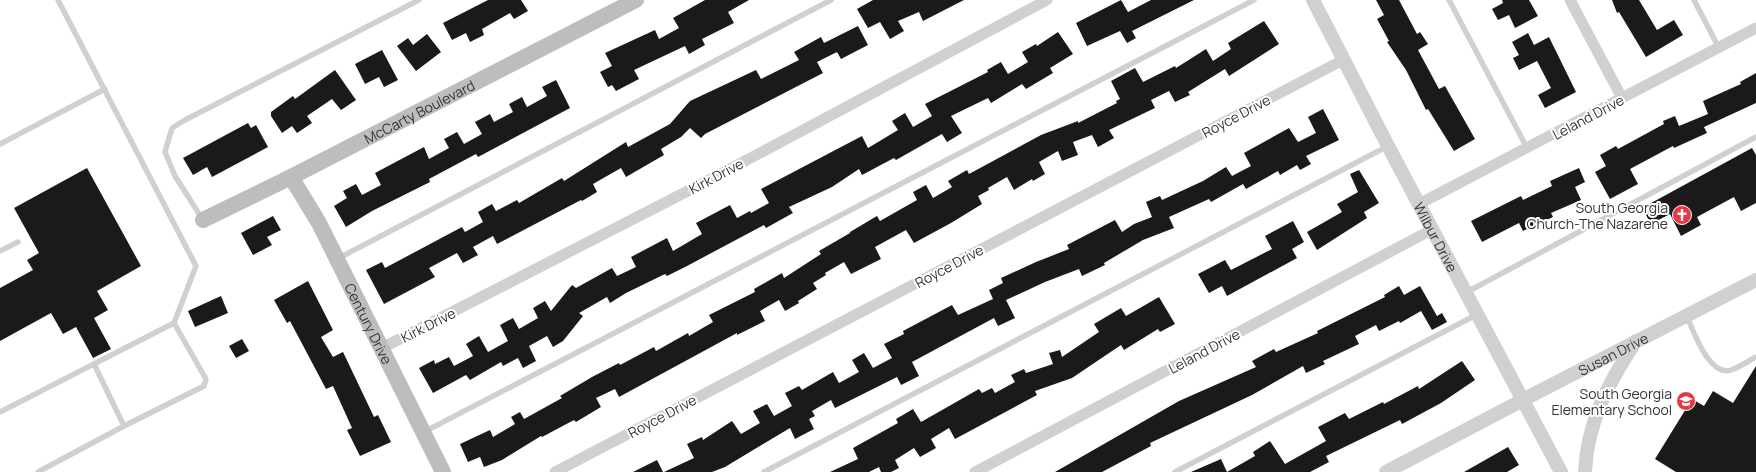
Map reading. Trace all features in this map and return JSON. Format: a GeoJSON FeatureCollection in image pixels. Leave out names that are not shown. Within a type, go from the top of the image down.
{"type":"FeatureCollection","features":[{"type":"Feature","properties":{"kind":"main road","name":"McCarty Boulevard"},"geometry":{"type":"LineString","coordinates":[[203,220],[291,177],[636,0]]}},
{"type":"Feature","properties":{"kind":"main road","name":"Century Drive"},"geometry":{"type":"LineString","coordinates":[[291,177],[319,223],[444,472]]}},
{"type":"Feature","properties":{"kind":"street","name":"Kirk Drive"},"geometry":{"type":"LineString","coordinates":[[382,348],[715,177],[1047,0]]}},
{"type":"Feature","properties":{"kind":"street","name":"Wilbur Drive"},"geometry":{"type":"LineString","coordinates":[[1314,0],[1343,60],[1388,146],[1561,472]]}},
{"type":"Feature","properties":{"kind":"street"},"geometry":{"type":"LineString","coordinates":[[1570,0],[1622,98]]}},
{"type":"Feature","properties":{"kind":"street","name":"Leland Drive"},"geometry":{"type":"LineString","coordinates":[[1420,204],[1756,28]]}},
{"type":"Feature","properties":{"kind":"street","name":"Royce Drive"},"geometry":{"type":"LineString","coordinates":[[555,472],[1343,60]]}},
{"type":"Feature","properties":{"kind":"street","name":"Leland Drive"},"geometry":{"type":"LineString","coordinates":[[975,472],[1433,229]]}},
{"type":"Feature","properties":{"kind":"street","name":"Susan Drive"},"geometry":{"type":"LineString","coordinates":[[1386,472],[1756,280]]}},
{"type":"Feature","properties":{"kind":"street"},"geometry":{"type":"LineString","coordinates":[[1585,472],[1589,436],[1597,410],[1616,372],[1636,341]]}},
{"type":"Feature","properties":{"kind":"lane"},"geometry":{"type":"LineString","coordinates":[[0,412],[174,323],[196,266],[58,0]]}},
{"type":"Feature","properties":{"kind":"lane"},"geometry":{"type":"LineString","coordinates":[[203,220],[175,176],[165,152],[172,128],[192,116],[419,0]]}},
{"type":"Feature","properties":{"kind":"lane"},"geometry":{"type":"LineString","coordinates":[[337,259],[831,0]]}},
{"type":"Feature","properties":{"kind":"lane"},"geometry":{"type":"LineString","coordinates":[[424,432],[1254,0]]}},
{"type":"Feature","properties":{"kind":"lane"},"geometry":{"type":"LineString","coordinates":[[1449,0],[1527,148]]}},
{"type":"Feature","properties":{"kind":"lane"},"geometry":{"type":"LineString","coordinates":[[1694,0],[1719,48]]}},
{"type":"Feature","properties":{"kind":"lane"},"geometry":{"type":"LineString","coordinates":[[0,144],[105,89]]}},
{"type":"Feature","properties":{"kind":"lane"},"geometry":{"type":"LineString","coordinates":[[1466,292],[1756,137]]}},
{"type":"Feature","properties":{"kind":"lane"},"geometry":{"type":"LineString","coordinates":[[764,472],[1388,146]]}},
{"type":"Feature","properties":{"kind":"lane"},"geometry":{"type":"LineString","coordinates":[[0,251],[18,242]]}},
{"type":"Feature","properties":{"kind":"lane"},"geometry":{"type":"LineString","coordinates":[[1175,472],[1478,314]]}},
{"type":"Feature","properties":{"kind":"lane"},"geometry":{"type":"LineString","coordinates":[[1686,317],[1710,363],[1718,370],[1730,370],[1756,357]]}},
{"type":"Feature","properties":{"kind":"lane"},"geometry":{"type":"LineString","coordinates":[[38,472],[124,426],[204,386],[206,379],[174,323]]}},
{"type":"Feature","properties":{"kind":"lane"},"geometry":{"type":"LineString","coordinates":[[94,364],[124,426]]}},
{"type":"Feature","properties":{"kind":"building"},"geometry":{"type":"Polygon","coordinates":[[[488,0],[521,0],[528,11],[514,19],[510,13],[482,29],[484,35],[470,42],[466,33],[452,40],[443,23],[488,0]]]}},
{"type":"Feature","properties":{"kind":"building"},"geometry":{"type":"Polygon","coordinates":[[[705,0],[749,0],[728,12],[734,23],[702,39],[705,45],[689,54],[685,46],[634,70],[639,79],[616,91],[612,85],[608,87],[600,72],[612,66],[605,53],[655,30],[659,39],[679,28],[673,18],[705,0]]]}},
{"type":"Feature","properties":{"kind":"building"},"geometry":{"type":"Polygon","coordinates":[[[873,0],[964,0],[923,21],[919,12],[898,21],[904,31],[890,39],[880,22],[868,28],[857,9],[873,0]]]}},
{"type":"Feature","properties":{"kind":"building"},"geometry":{"type":"Polygon","coordinates":[[[1121,0],[1128,12],[1151,0],[1194,0],[1132,31],[1136,38],[1127,43],[1120,31],[1087,46],[1076,23],[1121,0]]]}},
{"type":"Feature","properties":{"kind":"building"},"geometry":{"type":"Polygon","coordinates":[[[1376,0],[1399,0],[1417,34],[1420,32],[1428,44],[1418,50],[1439,89],[1445,86],[1475,139],[1454,151],[1428,109],[1426,110],[1406,70],[1387,42],[1389,41],[1377,19],[1384,15],[1376,0]]]}},
{"type":"Feature","properties":{"kind":"building"},"geometry":{"type":"Polygon","coordinates":[[[1502,0],[1529,0],[1538,16],[1515,28],[1509,15],[1498,20],[1492,9],[1503,3],[1502,0]]]}},
{"type":"Feature","properties":{"kind":"building"},"geometry":{"type":"Polygon","coordinates":[[[1612,0],[1639,0],[1657,30],[1674,20],[1683,35],[1646,57],[1619,12],[1617,13],[1612,0]]]}},
{"type":"Feature","properties":{"kind":"building"},"geometry":{"type":"Polygon","coordinates":[[[1264,21],[1279,44],[1229,76],[1225,69],[1188,92],[1190,95],[1175,102],[1169,91],[1151,100],[1155,108],[1109,130],[1114,138],[1098,147],[1092,135],[1073,142],[1078,155],[1062,161],[1058,151],[1039,162],[1045,174],[1033,181],[1032,179],[1014,190],[1007,177],[988,188],[989,190],[978,196],[982,204],[951,223],[914,243],[906,230],[875,247],[881,259],[851,274],[844,262],[825,273],[826,275],[813,283],[817,289],[798,301],[799,303],[785,311],[779,300],[760,311],[765,321],[737,335],[737,333],[619,397],[615,389],[596,398],[601,407],[576,422],[574,420],[542,437],[541,436],[502,460],[484,467],[480,457],[468,462],[460,444],[490,430],[493,437],[515,424],[511,417],[520,412],[524,419],[562,398],[560,396],[592,377],[619,363],[620,365],[654,347],[656,351],[688,333],[689,336],[713,322],[709,315],[755,292],[754,289],[782,273],[784,278],[821,254],[819,251],[877,216],[880,221],[917,200],[913,192],[926,185],[933,198],[952,187],[948,181],[967,170],[969,174],[1041,135],[1078,121],[1078,123],[1117,103],[1116,101],[1120,99],[1111,81],[1135,68],[1143,82],[1175,66],[1176,68],[1206,49],[1213,61],[1231,49],[1228,43],[1264,21]]]}},
{"type":"Feature","properties":{"kind":"building"},"geometry":{"type":"Polygon","coordinates":[[[858,26],[868,45],[841,59],[837,52],[817,62],[823,73],[705,134],[701,138],[690,128],[681,137],[661,149],[664,155],[626,177],[621,168],[593,184],[597,192],[582,201],[581,200],[497,244],[493,236],[473,247],[478,255],[463,263],[457,253],[429,268],[435,277],[384,304],[366,270],[382,262],[385,268],[462,227],[465,232],[483,222],[478,212],[492,204],[496,211],[517,200],[519,203],[562,178],[564,181],[626,142],[628,147],[670,124],[690,101],[756,70],[761,79],[799,60],[794,52],[821,37],[824,43],[858,26]]]}},
{"type":"Feature","properties":{"kind":"building"},"geometry":{"type":"Polygon","coordinates":[[[1058,32],[1073,54],[1050,68],[1053,73],[1026,89],[1022,84],[991,103],[988,98],[951,116],[962,133],[947,142],[942,134],[896,160],[894,158],[862,175],[859,169],[832,187],[789,207],[793,213],[766,228],[764,225],[687,266],[667,276],[665,274],[626,293],[610,303],[607,297],[579,313],[583,316],[563,341],[553,347],[547,336],[529,346],[536,361],[523,368],[518,358],[503,366],[501,362],[470,380],[466,375],[433,393],[419,368],[434,360],[435,364],[449,357],[454,366],[473,356],[466,344],[479,336],[488,352],[508,341],[500,325],[513,318],[519,329],[538,318],[533,308],[545,301],[551,311],[572,285],[576,288],[612,268],[617,276],[636,267],[631,257],[667,238],[673,251],[702,234],[696,223],[730,205],[737,218],[750,211],[751,213],[769,203],[761,189],[862,136],[868,148],[898,130],[892,121],[905,113],[913,127],[932,116],[925,104],[988,72],[987,70],[1001,62],[1008,74],[1028,62],[1022,52],[1036,44],[1037,46],[1058,32]]]}},
{"type":"Feature","properties":{"kind":"building"},"geometry":{"type":"Polygon","coordinates":[[[1528,33],[1534,45],[1549,37],[1576,92],[1545,108],[1538,95],[1551,88],[1537,61],[1519,70],[1513,58],[1519,55],[1512,42],[1528,33]]]}},
{"type":"Feature","properties":{"kind":"building"},"geometry":{"type":"Polygon","coordinates":[[[427,34],[441,52],[416,71],[397,46],[408,38],[413,45],[427,34]]]}},
{"type":"Feature","properties":{"kind":"building"},"geometry":{"type":"Polygon","coordinates":[[[382,50],[398,80],[384,87],[379,77],[365,84],[355,64],[382,50]]]}},
{"type":"Feature","properties":{"kind":"building"},"geometry":{"type":"Polygon","coordinates":[[[335,70],[356,100],[341,110],[332,99],[307,116],[312,123],[297,133],[292,126],[282,133],[271,116],[271,112],[293,96],[295,99],[335,70]]]}},
{"type":"Feature","properties":{"kind":"building"},"geometry":{"type":"Polygon","coordinates":[[[1756,73],[1756,103],[1704,127],[1707,133],[1674,148],[1673,146],[1630,169],[1638,184],[1610,199],[1595,172],[1606,166],[1600,155],[1616,146],[1618,149],[1664,124],[1663,121],[1675,116],[1679,126],[1708,114],[1703,101],[1741,84],[1740,82],[1756,73]]]}},
{"type":"Feature","properties":{"kind":"building"},"geometry":{"type":"Polygon","coordinates":[[[556,80],[570,108],[478,157],[476,154],[429,179],[430,182],[372,211],[346,227],[334,206],[347,198],[343,191],[356,184],[362,195],[381,185],[375,173],[424,147],[429,159],[449,148],[444,139],[457,132],[464,144],[482,134],[475,122],[490,114],[494,122],[513,112],[509,104],[522,97],[527,107],[547,96],[542,87],[556,80]]]}},
{"type":"Feature","properties":{"kind":"building"},"geometry":{"type":"Polygon","coordinates":[[[1323,109],[1339,140],[1306,156],[1311,164],[1300,170],[1297,165],[1280,175],[1278,171],[1246,189],[1243,184],[1211,202],[1209,199],[1169,217],[1174,228],[1143,240],[1104,263],[1105,265],[1082,276],[1079,269],[1045,282],[1006,300],[1015,318],[998,326],[994,318],[912,362],[919,376],[901,385],[897,377],[835,408],[831,400],[812,411],[815,416],[809,419],[814,429],[795,439],[790,428],[725,467],[712,472],[664,472],[694,458],[687,444],[702,437],[703,440],[732,421],[741,434],[760,423],[753,411],[767,404],[774,416],[792,406],[785,393],[799,386],[802,390],[833,372],[839,383],[859,372],[852,360],[864,353],[873,368],[892,358],[884,344],[904,334],[903,331],[952,305],[958,315],[993,299],[989,290],[1003,283],[1001,278],[1069,249],[1067,245],[1115,220],[1122,232],[1134,224],[1152,217],[1146,202],[1160,196],[1162,200],[1203,181],[1226,167],[1232,176],[1251,166],[1244,153],[1289,128],[1298,142],[1316,133],[1308,117],[1323,109]]]}},
{"type":"Feature","properties":{"kind":"building"},"geometry":{"type":"Polygon","coordinates":[[[248,123],[251,128],[256,125],[268,147],[212,177],[207,167],[193,175],[183,158],[248,123]]]}},
{"type":"Feature","properties":{"kind":"building"},"geometry":{"type":"Polygon","coordinates":[[[1752,148],[1756,155],[1756,203],[1741,211],[1734,197],[1697,217],[1701,225],[1681,236],[1670,214],[1651,224],[1642,208],[1752,148]]]}},
{"type":"Feature","properties":{"kind":"building"},"geometry":{"type":"Polygon","coordinates":[[[87,168],[141,266],[97,291],[108,310],[94,318],[111,349],[93,358],[76,327],[63,334],[51,313],[0,341],[0,288],[33,270],[27,260],[39,253],[14,208],[87,168]]]}},
{"type":"Feature","properties":{"kind":"building"},"geometry":{"type":"Polygon","coordinates":[[[1579,168],[1585,182],[1575,187],[1581,200],[1551,213],[1553,217],[1523,231],[1519,223],[1482,242],[1471,221],[1521,196],[1523,200],[1552,186],[1550,181],[1579,168]]]}},
{"type":"Feature","properties":{"kind":"building"},"geometry":{"type":"Polygon","coordinates":[[[1359,170],[1379,203],[1364,212],[1367,218],[1317,250],[1307,232],[1342,212],[1337,204],[1358,192],[1350,174],[1359,170]]]}},
{"type":"Feature","properties":{"kind":"building"},"geometry":{"type":"Polygon","coordinates":[[[273,216],[281,230],[267,237],[272,245],[253,255],[241,233],[273,216]]]}},
{"type":"Feature","properties":{"kind":"building"},"geometry":{"type":"Polygon","coordinates":[[[1293,221],[1304,242],[1292,249],[1297,258],[1227,296],[1222,286],[1209,293],[1198,274],[1225,260],[1231,270],[1272,249],[1265,236],[1293,221]]]}},
{"type":"Feature","properties":{"kind":"building"},"geometry":{"type":"Polygon","coordinates":[[[308,281],[333,330],[321,337],[333,357],[343,352],[374,417],[378,415],[391,442],[360,456],[347,430],[352,428],[333,386],[326,389],[290,321],[287,323],[274,300],[308,281]]]}},
{"type":"Feature","properties":{"kind":"building"},"geometry":{"type":"Polygon","coordinates":[[[1399,286],[1404,295],[1420,286],[1437,316],[1442,313],[1447,322],[1432,330],[1421,311],[1400,323],[1399,321],[1379,331],[1376,325],[1355,336],[1359,344],[1323,361],[1325,364],[1306,373],[1303,366],[1252,395],[1150,443],[1151,446],[1102,472],[1055,472],[1179,401],[1256,367],[1252,361],[1274,349],[1276,352],[1318,333],[1317,331],[1385,297],[1384,295],[1399,286]]]}},
{"type":"Feature","properties":{"kind":"building"},"geometry":{"type":"Polygon","coordinates":[[[221,296],[228,313],[195,327],[188,311],[221,296]]]}},
{"type":"Feature","properties":{"kind":"building"},"geometry":{"type":"Polygon","coordinates":[[[1159,297],[1175,324],[1160,332],[1158,329],[1124,350],[1121,345],[1072,378],[1035,391],[1037,395],[955,439],[949,428],[931,439],[936,448],[920,457],[914,448],[895,460],[899,468],[891,472],[881,472],[879,467],[869,472],[830,472],[858,459],[853,448],[898,423],[896,419],[913,409],[921,422],[979,389],[982,393],[992,388],[995,393],[1015,382],[1011,375],[1024,369],[1026,373],[1053,364],[1049,353],[1060,350],[1062,357],[1099,332],[1094,324],[1121,308],[1126,316],[1159,297]]]}},
{"type":"Feature","properties":{"kind":"building"},"geometry":{"type":"Polygon","coordinates":[[[242,339],[249,351],[236,358],[229,346],[242,339]]]}},
{"type":"Feature","properties":{"kind":"building"},"geometry":{"type":"Polygon","coordinates":[[[1462,361],[1475,380],[1441,403],[1402,424],[1400,420],[1326,456],[1329,462],[1310,472],[1227,472],[1255,456],[1253,452],[1270,441],[1285,464],[1326,441],[1318,427],[1345,413],[1349,419],[1383,402],[1384,404],[1418,386],[1419,389],[1462,361]]]}},
{"type":"Feature","properties":{"kind":"building"},"geometry":{"type":"Polygon","coordinates":[[[1756,366],[1756,472],[1676,472],[1655,459],[1692,399],[1704,406],[1713,391],[1733,403],[1756,366]]]}},
{"type":"Feature","properties":{"kind":"building"},"geometry":{"type":"Polygon","coordinates":[[[1508,447],[1519,465],[1507,472],[1464,472],[1508,447]]]}},
{"type":"Feature","properties":{"kind":"building"},"geometry":{"type":"Polygon","coordinates":[[[1221,459],[1227,472],[1191,472],[1221,459]]]}},
{"type":"Feature","properties":{"kind":"building"},"geometry":{"type":"Polygon","coordinates":[[[657,460],[663,472],[633,472],[657,460]]]}},
{"type":"Feature","properties":{"kind":"place","name":"South Georgia Church-The Nazarene"},"geometry":{"type":"Point","coordinates":[1682,215]}},
{"type":"Feature","properties":{"kind":"place","name":"South Georgia Elementary School"},"geometry":{"type":"Point","coordinates":[1686,401]}}]}
